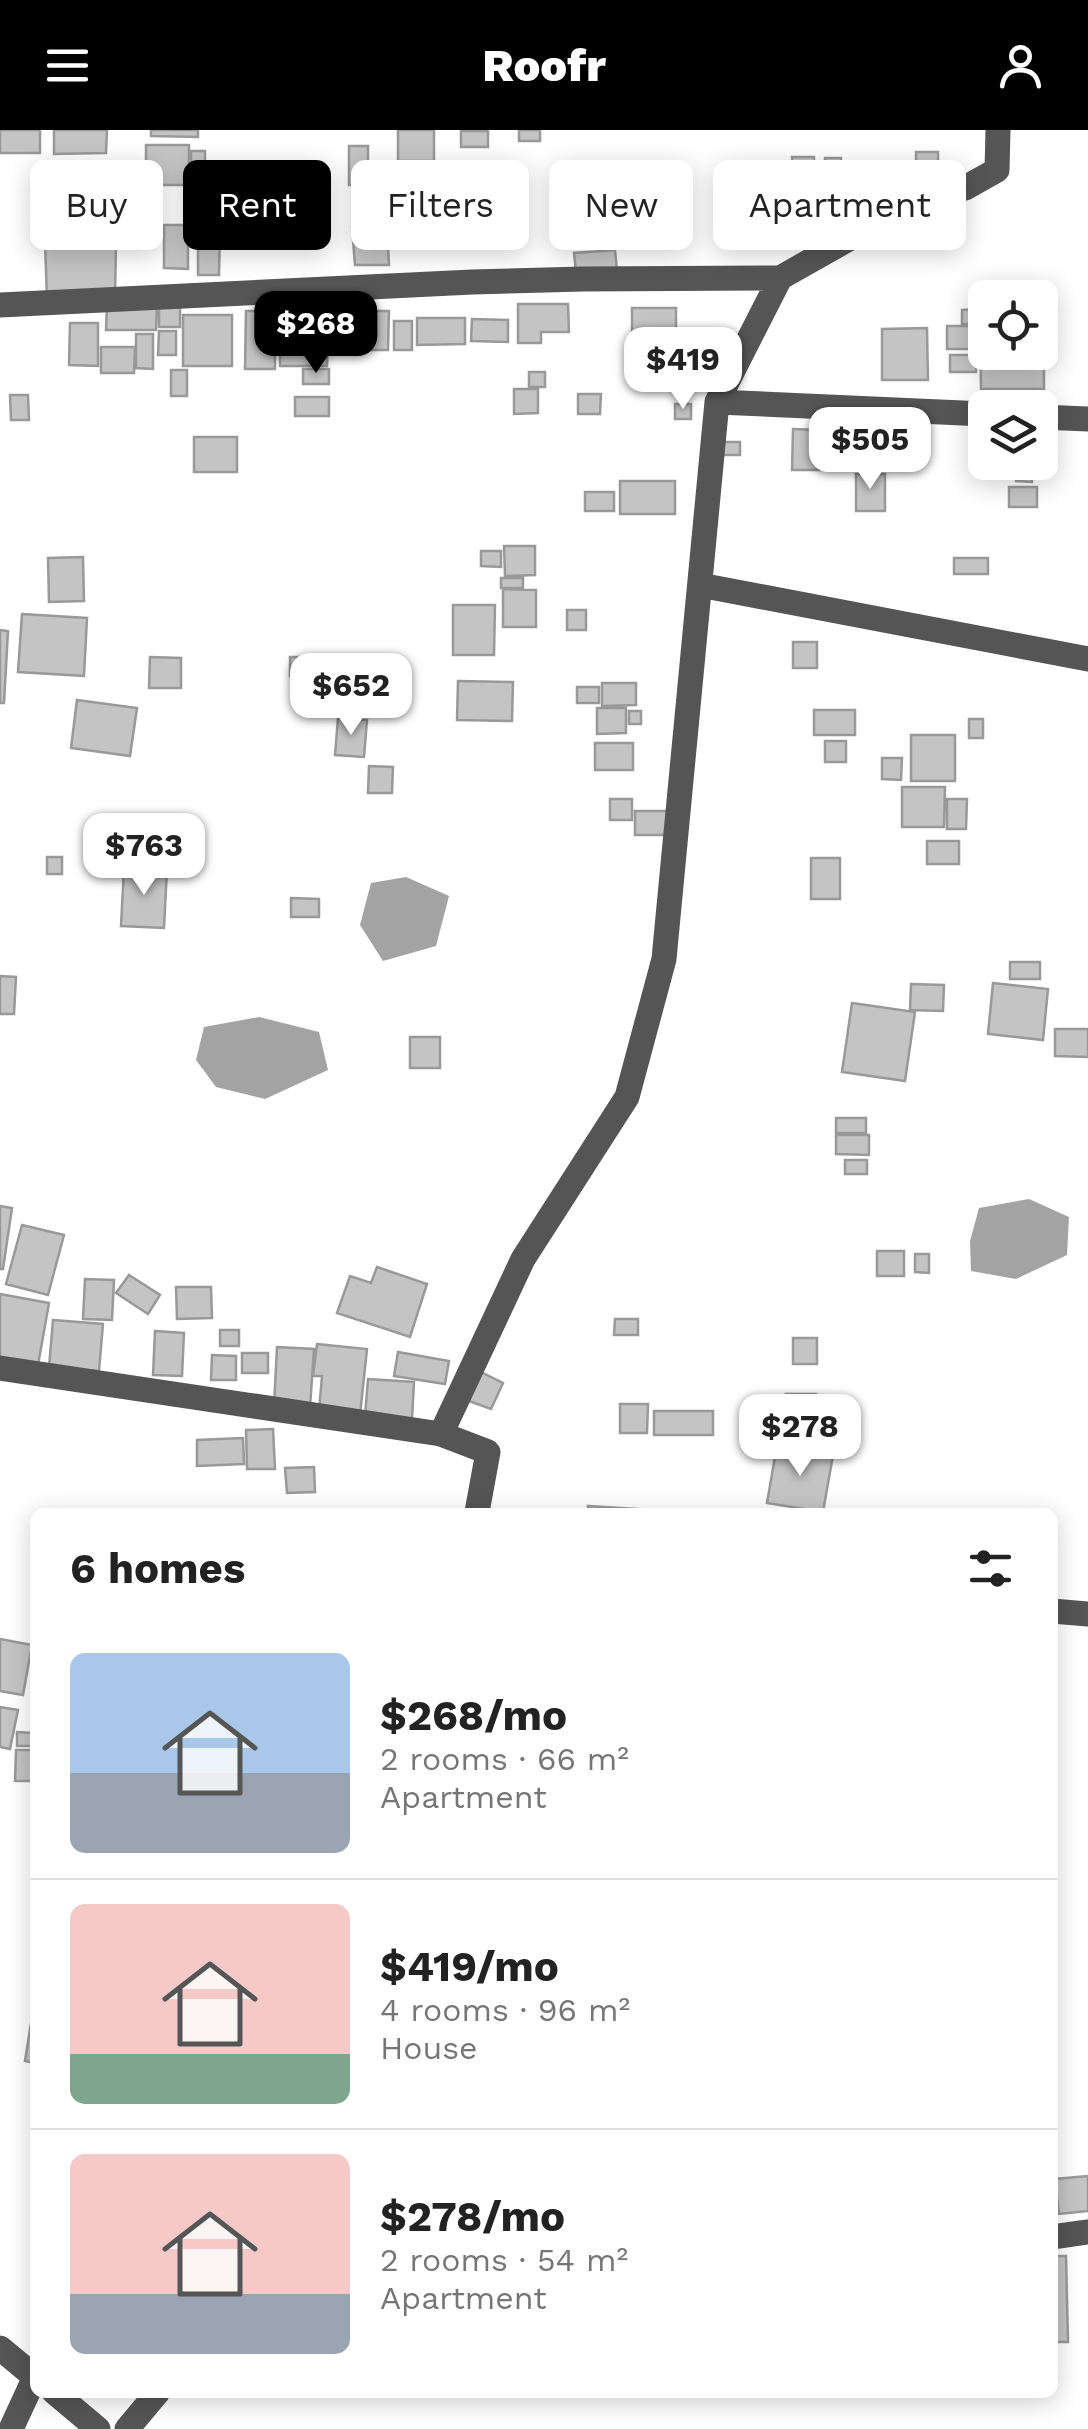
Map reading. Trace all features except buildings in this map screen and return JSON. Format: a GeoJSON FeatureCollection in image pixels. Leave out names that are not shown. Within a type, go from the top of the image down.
{"type":"FeatureCollection","features":[{"type":"Feature","properties":{"kind":"street"},"geometry":{"type":"LineString","coordinates":[[0,305],[472,282],[780,278],[898,211],[966,188],[996,170],[998,130]]}},
{"type":"Feature","properties":{"kind":"street"},"geometry":{"type":"LineString","coordinates":[[441,1434],[523,1259],[626,1098],[664,959],[717,402],[780,278]]}},
{"type":"Feature","properties":{"kind":"street"},"geometry":{"type":"LineString","coordinates":[[717,402],[968,413]]}},
{"type":"Feature","properties":{"kind":"street"},"geometry":{"type":"LineString","coordinates":[[1058,418],[1088,419]]}},
{"type":"Feature","properties":{"kind":"street"},"geometry":{"type":"LineString","coordinates":[[700,585],[1088,659]]}},
{"type":"Feature","properties":{"kind":"street"},"geometry":{"type":"LineString","coordinates":[[0,1368],[441,1434],[488,1452],[478,1508]]}},
{"type":"Feature","properties":{"kind":"street"},"geometry":{"type":"LineString","coordinates":[[1058,1612],[1088,1614]]}},
{"type":"Feature","properties":{"kind":"street"},"geometry":{"type":"LineString","coordinates":[[1058,2236],[1088,2232]]}},
{"type":"Feature","properties":{"kind":"street"},"geometry":{"type":"LineString","coordinates":[[0,2348],[30,2373]]}},
{"type":"Feature","properties":{"kind":"street"},"geometry":{"type":"LineString","coordinates":[[12,2429],[30,2388]]}},
{"type":"Feature","properties":{"kind":"street"},"geometry":{"type":"LineString","coordinates":[[61,2398],[98,2429]]}},
{"type":"Feature","properties":{"kind":"street"},"geometry":{"type":"LineString","coordinates":[[128,2429],[153,2398]]}},
{"type":"Feature","properties":{"kind":"shaded area"},"geometry":{"type":"Polygon","coordinates":[[[406,877],[449,896],[436,946],[383,961],[360,925],[371,883],[406,877]]]}},
{"type":"Feature","properties":{"kind":"shaded area"},"geometry":{"type":"Polygon","coordinates":[[[259,1017],[319,1032],[328,1070],[265,1099],[216,1087],[196,1060],[204,1027],[259,1017]]]}},
{"type":"Feature","properties":{"kind":"shaded area"},"geometry":{"type":"Polygon","coordinates":[[[1029,1199],[1069,1217],[1067,1255],[1016,1279],[971,1271],[970,1241],[979,1208],[1029,1199]]]}}]}
